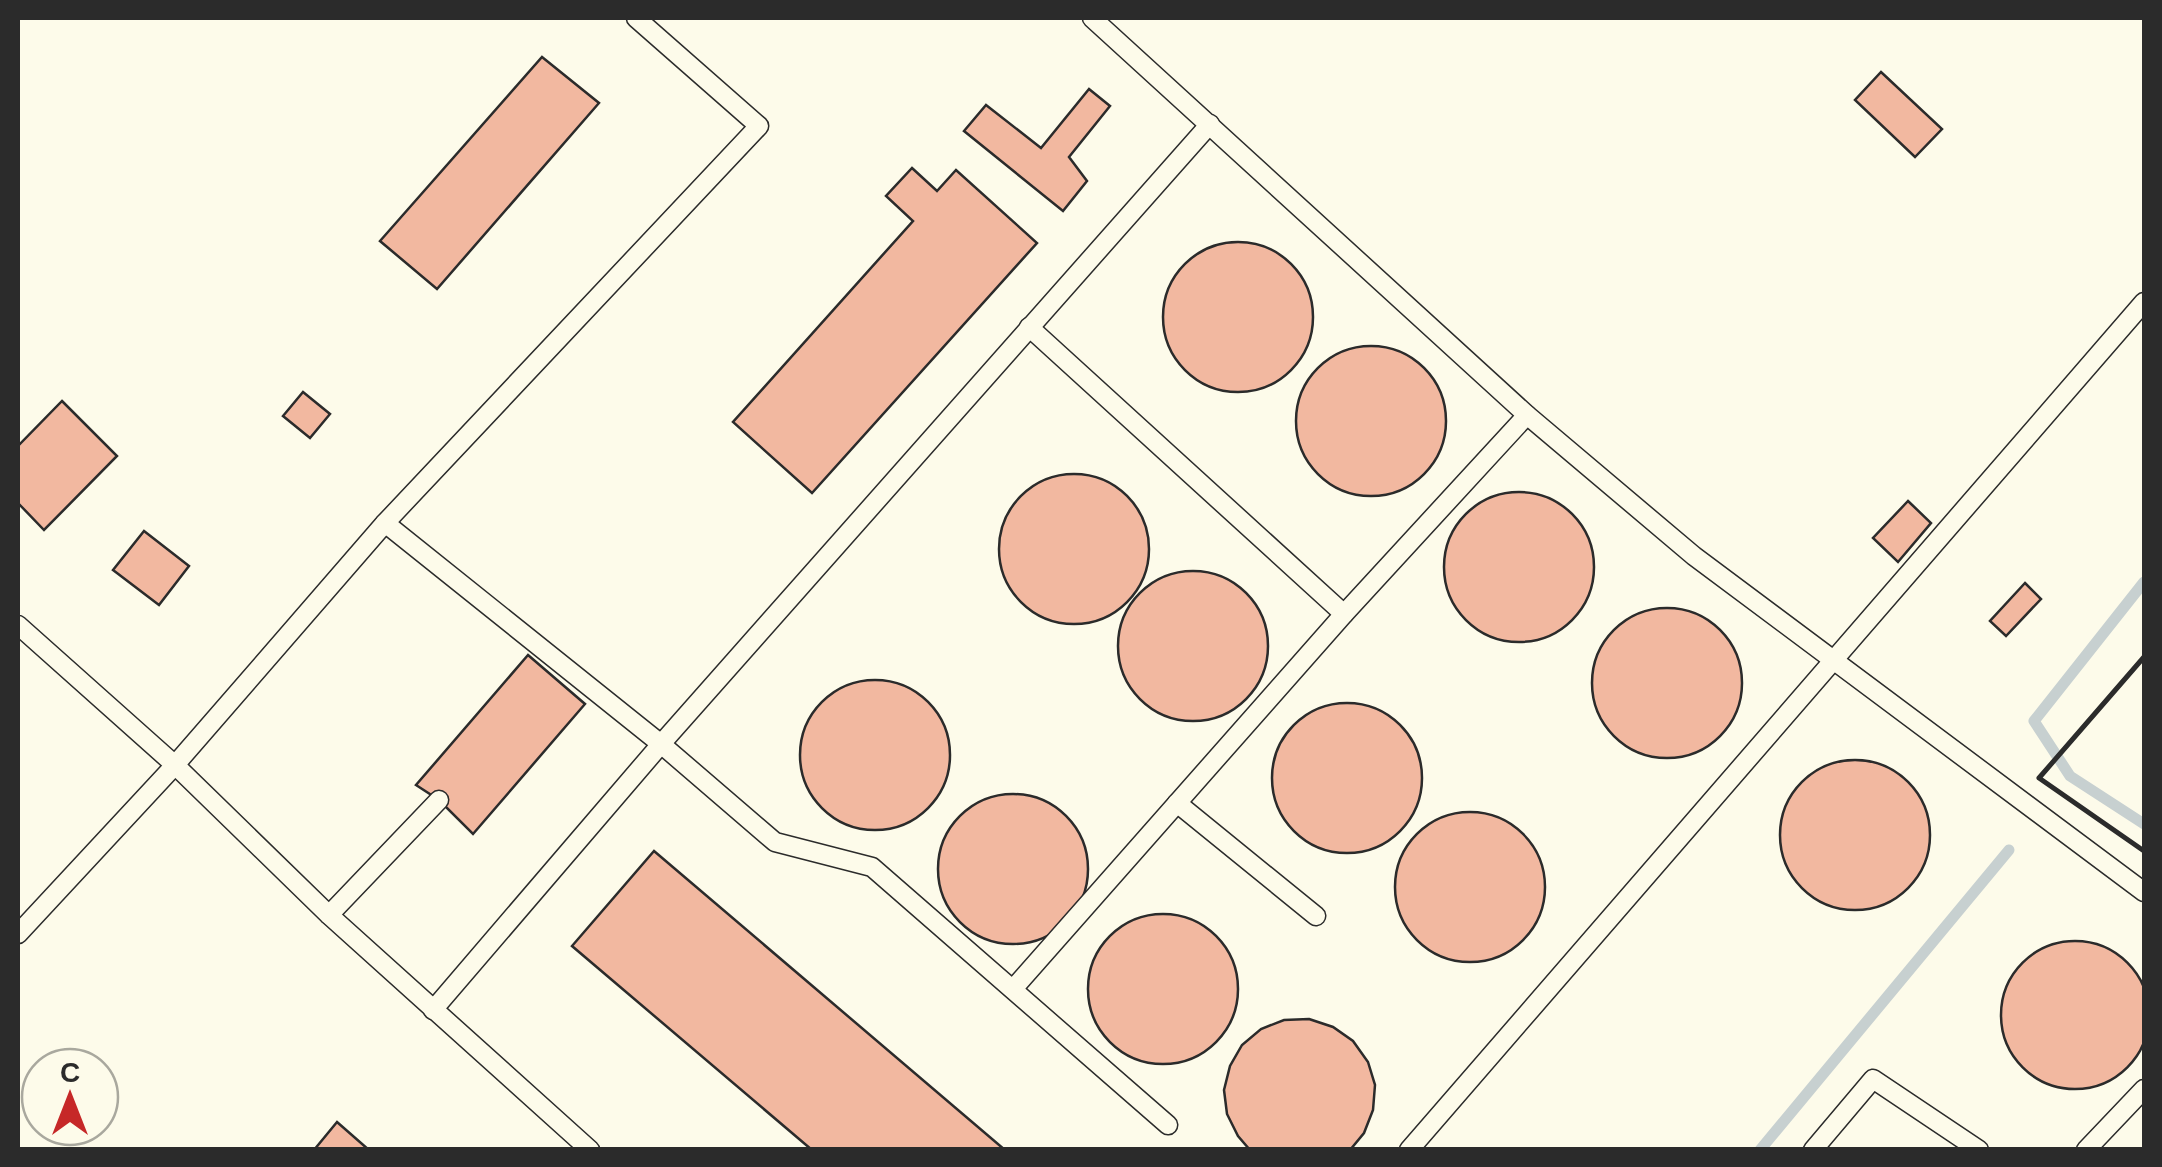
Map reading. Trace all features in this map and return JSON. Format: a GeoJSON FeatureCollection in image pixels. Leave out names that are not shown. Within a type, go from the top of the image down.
{"type":"FeatureCollection","features":[{"type":"Feature","properties":{"kind":"lane"},"geometry":{"type":"LineString","coordinates":[[18,934],[174,765],[386,523],[759,126],[636,18]]}},
{"type":"Feature","properties":{"kind":"lane"},"geometry":{"type":"LineString","coordinates":[[1092,18],[1527,415],[1694,556],[2144,892]]}},
{"type":"Feature","properties":{"kind":"lane"},"geometry":{"type":"LineString","coordinates":[[433,1010],[661,744],[1210,124]]}},
{"type":"Feature","properties":{"kind":"lane"},"geometry":{"type":"LineString","coordinates":[[1409,1150],[2144,302]]}},
{"type":"Feature","properties":{"kind":"lane"},"geometry":{"type":"LineString","coordinates":[[1029,327],[1344,614]]}},
{"type":"Feature","properties":{"kind":"lane"},"geometry":{"type":"LineString","coordinates":[[1013,990],[1344,614],[1527,415]]}},
{"type":"Feature","properties":{"kind":"lane"},"geometry":{"type":"LineString","coordinates":[[386,523],[661,744],[775,842],[872,867],[1168,1125]]}},
{"type":"Feature","properties":{"kind":"lane"},"geometry":{"type":"LineString","coordinates":[[18,626],[174,765],[329,915],[590,1150]]}},
{"type":"Feature","properties":{"kind":"lane"},"geometry":{"type":"LineString","coordinates":[[329,915],[439,800]]}},
{"type":"Feature","properties":{"kind":"lane"},"geometry":{"type":"LineString","coordinates":[[1178,803],[1316,916]]}},
{"type":"Feature","properties":{"kind":"lane"},"geometry":{"type":"LineString","coordinates":[[1813,1150],[1872,1079],[1979,1150]]}},
{"type":"Feature","properties":{"kind":"lane"},"geometry":{"type":"LineString","coordinates":[[2086,1150],[2144,1089]]}},
{"type":"Feature","properties":{"kind":"building"},"geometry":{"type":"Polygon","coordinates":[[[542,57],[599,103],[437,289],[380,241],[542,57]]]}},
{"type":"Feature","properties":{"kind":"building"},"geometry":{"type":"Polygon","coordinates":[[[1881,72],[1942,129],[1915,157],[1855,100],[1881,72]]]}},
{"type":"Feature","properties":{"kind":"building"},"geometry":{"type":"Polygon","coordinates":[[[1089,89],[1110,106],[1069,157],[1087,181],[1063,211],[964,131],[986,105],[1041,148],[1089,89]]]}},
{"type":"Feature","properties":{"kind":"building"},"geometry":{"type":"Polygon","coordinates":[[[912,168],[937,191],[956,170],[1037,243],[812,493],[733,422],[913,221],[886,196],[912,168]]]}},
{"type":"Feature","properties":{"kind":"building"},"geometry":{"type":"Polygon","coordinates":[[[1238,242],[1267,248],[1291,264],[1307,288],[1313,317],[1307,346],[1291,370],[1267,386],[1238,392],[1209,386],[1185,370],[1169,346],[1163,317],[1169,288],[1185,264],[1209,248],[1238,242]]]}},
{"type":"Feature","properties":{"kind":"building"},"geometry":{"type":"Polygon","coordinates":[[[1371,346],[1400,352],[1424,368],[1440,392],[1446,421],[1440,450],[1424,474],[1400,490],[1371,496],[1342,490],[1318,474],[1302,450],[1296,421],[1302,392],[1318,368],[1342,352],[1371,346]]]}},
{"type":"Feature","properties":{"kind":"building"},"geometry":{"type":"Polygon","coordinates":[[[303,392],[330,414],[310,438],[283,416],[303,392]]]}},
{"type":"Feature","properties":{"kind":"building"},"geometry":{"type":"Polygon","coordinates":[[[62,401],[117,456],[44,530],[18,503],[18,446],[62,401]]]}},
{"type":"Feature","properties":{"kind":"building"},"geometry":{"type":"Polygon","coordinates":[[[1074,474],[1103,480],[1127,496],[1143,520],[1149,549],[1143,578],[1127,602],[1103,618],[1074,624],[1045,618],[1021,602],[1005,578],[999,549],[1005,520],[1021,496],[1045,480],[1074,474]]]}},
{"type":"Feature","properties":{"kind":"building"},"geometry":{"type":"Polygon","coordinates":[[[1519,492],[1548,498],[1572,514],[1588,538],[1594,567],[1588,596],[1572,620],[1548,636],[1519,642],[1490,636],[1466,620],[1450,596],[1444,567],[1450,538],[1466,514],[1490,498],[1519,492]]]}},
{"type":"Feature","properties":{"kind":"building"},"geometry":{"type":"Polygon","coordinates":[[[1908,501],[1931,523],[1898,562],[1873,538],[1908,501]]]}},
{"type":"Feature","properties":{"kind":"building"},"geometry":{"type":"Polygon","coordinates":[[[144,531],[189,566],[159,605],[113,570],[144,531]]]}},
{"type":"Feature","properties":{"kind":"building"},"geometry":{"type":"Polygon","coordinates":[[[1193,571],[1222,577],[1246,593],[1262,617],[1268,646],[1262,675],[1246,699],[1222,715],[1193,721],[1164,715],[1140,699],[1124,675],[1118,646],[1124,617],[1140,593],[1164,577],[1193,571]]]}},
{"type":"Feature","properties":{"kind":"building"},"geometry":{"type":"Polygon","coordinates":[[[2025,583],[2041,599],[2006,636],[1990,621],[2025,583]]]}},
{"type":"Feature","properties":{"kind":"building"},"geometry":{"type":"Polygon","coordinates":[[[1667,608],[1696,614],[1720,630],[1736,654],[1742,683],[1736,712],[1720,736],[1696,752],[1667,758],[1638,752],[1614,736],[1598,712],[1592,683],[1598,654],[1614,630],[1638,614],[1667,608]]]}},
{"type":"Feature","properties":{"kind":"building"},"geometry":{"type":"Polygon","coordinates":[[[528,655],[585,704],[473,834],[439,800],[416,785],[528,655]]]}},
{"type":"Feature","properties":{"kind":"building"},"geometry":{"type":"Polygon","coordinates":[[[875,680],[904,686],[928,702],[944,726],[950,755],[944,784],[928,808],[904,824],[875,830],[846,824],[822,808],[806,784],[800,755],[806,726],[822,702],[846,686],[875,680]]]}},
{"type":"Feature","properties":{"kind":"building"},"geometry":{"type":"Polygon","coordinates":[[[1347,703],[1376,709],[1400,725],[1416,749],[1422,778],[1416,807],[1400,831],[1376,847],[1347,853],[1318,847],[1294,831],[1278,807],[1272,778],[1278,749],[1294,725],[1318,709],[1347,703]]]}},
{"type":"Feature","properties":{"kind":"building"},"geometry":{"type":"Polygon","coordinates":[[[1855,760],[1884,766],[1908,782],[1924,806],[1930,835],[1924,864],[1908,888],[1884,904],[1855,910],[1826,904],[1802,888],[1786,864],[1780,835],[1786,806],[1802,782],[1826,766],[1855,760]]]}},
{"type":"Feature","properties":{"kind":"building"},"geometry":{"type":"Polygon","coordinates":[[[1013,794],[1042,800],[1066,816],[1082,840],[1088,869],[1082,898],[1066,922],[1042,938],[1013,944],[984,938],[960,922],[944,898],[938,869],[944,840],[960,816],[984,800],[1013,794]]]}},
{"type":"Feature","properties":{"kind":"building"},"geometry":{"type":"Polygon","coordinates":[[[1470,812],[1499,818],[1523,834],[1539,858],[1545,887],[1539,916],[1523,940],[1499,956],[1470,962],[1441,956],[1417,940],[1401,916],[1395,887],[1401,858],[1417,834],[1441,818],[1470,812]]]}},
{"type":"Feature","properties":{"kind":"building"},"geometry":{"type":"Polygon","coordinates":[[[654,851],[1005,1150],[812,1150],[572,946],[654,851]]]}},
{"type":"Feature","properties":{"kind":"building"},"geometry":{"type":"Polygon","coordinates":[[[1163,914],[1192,920],[1216,936],[1232,960],[1238,989],[1232,1018],[1216,1042],[1192,1058],[1163,1064],[1134,1058],[1110,1042],[1094,1018],[1088,989],[1094,960],[1110,936],[1134,920],[1163,914]]]}},
{"type":"Feature","properties":{"kind":"building"},"geometry":{"type":"Polygon","coordinates":[[[2075,941],[2103,947],[2127,963],[2143,987],[2149,1015],[2143,1043],[2127,1067],[2103,1083],[2075,1089],[2047,1083],[2023,1067],[2007,1043],[2001,1015],[2007,987],[2023,963],[2047,947],[2075,941]]]}},
{"type":"Feature","properties":{"kind":"building"},"geometry":{"type":"Polygon","coordinates":[[[1309,1019],[1333,1027],[1353,1041],[1368,1062],[1375,1085],[1373,1110],[1364,1133],[1350,1150],[1250,1150],[1227,1114],[1224,1090],[1230,1066],[1242,1045],[1261,1029],[1284,1020],[1309,1019]]]}},
{"type":"Feature","properties":{"kind":"building"},"geometry":{"type":"Polygon","coordinates":[[[337,1122],[369,1150],[314,1150],[337,1122]]]}},
{"type":"Feature","properties":{"kind":"waterway"},"geometry":{"type":"LineString","coordinates":[[2144,582],[2034,721],[2070,776],[2144,824]]}},
{"type":"Feature","properties":{"kind":"waterway"},"geometry":{"type":"LineString","coordinates":[[1760,1150],[2009,850]]}},
{"type":"Feature","properties":{"kind":"wall"},"geometry":{"type":"LineString","coordinates":[[2144,657],[2039,778],[2144,851]]}}]}
